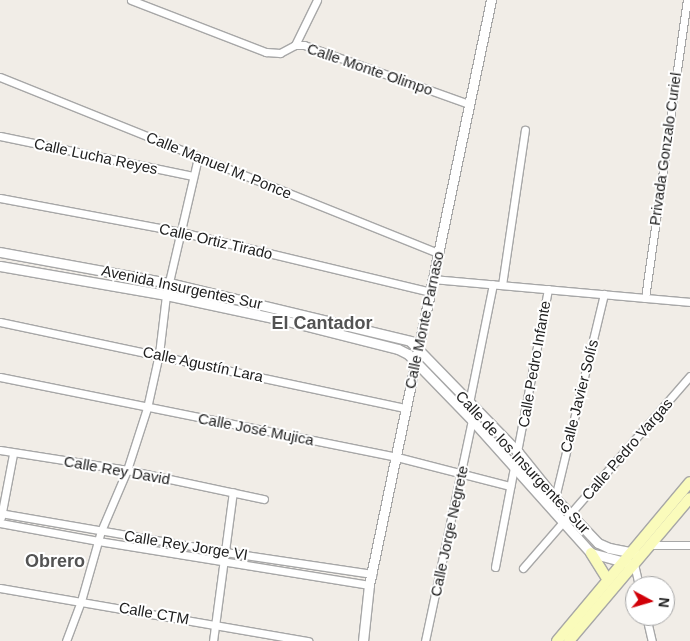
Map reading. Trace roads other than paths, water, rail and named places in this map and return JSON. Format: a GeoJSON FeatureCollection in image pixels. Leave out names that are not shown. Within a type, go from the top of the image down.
{"type":"FeatureCollection","features":[{"type":"Feature","properties":{"kind":"main road"},"geometry":{"type":"LineString","coordinates":[[569,641],[628,563],[630,552],[690,482]]}},
{"type":"Feature","properties":{"kind":"main road"},"geometry":{"type":"LineString","coordinates":[[557,641],[608,580],[641,554],[690,498]]}},
{"type":"Feature","properties":{"kind":"main road"},"geometry":{"type":"LineString","coordinates":[[592,554],[608,580]]}},
{"type":"Feature","properties":{"kind":"street","name":"Calle Monte Olimpo"},"geometry":{"type":"LineString","coordinates":[[130,0],[266,52],[280,53],[295,45],[304,45],[469,104]]}},
{"type":"Feature","properties":{"kind":"street"},"geometry":{"type":"LineString","coordinates":[[295,45],[317,0]]}},
{"type":"Feature","properties":{"kind":"street","name":"Calle Monte Parnaso"},"geometry":{"type":"LineString","coordinates":[[363,641],[369,585],[491,0]]}},
{"type":"Feature","properties":{"kind":"street","name":"Privada Gonzalo Curiel"},"geometry":{"type":"LineString","coordinates":[[644,298],[672,95],[688,0]]}},
{"type":"Feature","properties":{"kind":"street","name":"Calle Manuel M. Ponce"},"geometry":{"type":"LineString","coordinates":[[0,77],[438,253]]}},
{"type":"Feature","properties":{"kind":"street"},"geometry":{"type":"LineString","coordinates":[[502,285],[525,130]]}},
{"type":"Feature","properties":{"kind":"street","name":"Calle Lucha Reyes"},"geometry":{"type":"LineString","coordinates":[[0,136],[192,176]]}},
{"type":"Feature","properties":{"kind":"street"},"geometry":{"type":"LineString","coordinates":[[66,641],[81,601],[101,531],[127,470],[147,408],[159,354],[166,295],[182,232],[192,176],[198,157]]}},
{"type":"Feature","properties":{"kind":"street","name":"Calle Ortiz Tirado"},"geometry":{"type":"LineString","coordinates":[[0,198],[182,232],[430,292]]}},
{"type":"Feature","properties":{"kind":"street","name":"Avenida Insurgentes Sur"},"geometry":{"type":"LineString","coordinates":[[0,252],[170,282],[401,338],[418,348]]}},
{"type":"Feature","properties":{"kind":"street","name":"Calle de los Insurgentes Sur"},"geometry":{"type":"LineString","coordinates":[[0,266],[166,295],[287,321],[398,349],[415,362],[472,420],[592,554],[628,563]]}},
{"type":"Feature","properties":{"kind":"street"},"geometry":{"type":"LineString","coordinates":[[433,279],[690,302]]}},
{"type":"Feature","properties":{"kind":"street"},"geometry":{"type":"LineString","coordinates":[[469,404],[492,284]]}},
{"type":"Feature","properties":{"kind":"street","name":"Calle Pedro Infante"},"geometry":{"type":"LineString","coordinates":[[495,567],[548,289]]}},
{"type":"Feature","properties":{"kind":"street","name":"Calle Javier Solís"},"geometry":{"type":"LineString","coordinates":[[555,498],[604,294]]}},
{"type":"Feature","properties":{"kind":"street","name":"Calle Agustín Lara"},"geometry":{"type":"LineString","coordinates":[[0,322],[159,354],[406,408]]}},
{"type":"Feature","properties":{"kind":"street","name":"Calle de los Insurgentes Sur"},"geometry":{"type":"LineString","coordinates":[[418,348],[469,404],[518,452],[555,498],[598,543],[610,548],[641,554]]}},
{"type":"Feature","properties":{"kind":"street","name":"Calle Pedro Vargas"},"geometry":{"type":"LineString","coordinates":[[523,568],[690,376]]}},
{"type":"Feature","properties":{"kind":"street","name":"Calle José Mujica"},"geometry":{"type":"LineString","coordinates":[[0,377],[147,408],[397,456],[510,486]]}},
{"type":"Feature","properties":{"kind":"street","name":"Calle Jorge Negrete"},"geometry":{"type":"LineString","coordinates":[[425,641],[472,420]]}},
{"type":"Feature","properties":{"kind":"street","name":"Calle Rey David"},"geometry":{"type":"LineString","coordinates":[[0,450],[14,454],[127,470],[264,498]]}},
{"type":"Feature","properties":{"kind":"street"},"geometry":{"type":"LineString","coordinates":[[0,524],[14,454]]}},
{"type":"Feature","properties":{"kind":"street"},"geometry":{"type":"LineString","coordinates":[[213,641],[233,492]]}},
{"type":"Feature","properties":{"kind":"street","name":"Calle Rey Jorge VI"},"geometry":{"type":"LineString","coordinates":[[1,513],[225,552],[372,574]]}},
{"type":"Feature","properties":{"kind":"street","name":"Calle Rey Jorge VI"},"geometry":{"type":"LineString","coordinates":[[0,524],[369,585]]}},
{"type":"Feature","properties":{"kind":"street"},"geometry":{"type":"LineString","coordinates":[[650,544],[690,545]]}},
{"type":"Feature","properties":{"kind":"street"},"geometry":{"type":"LineString","coordinates":[[628,563],[634,576]]}},
{"type":"Feature","properties":{"kind":"street","name":"Calle CTM"},"geometry":{"type":"LineString","coordinates":[[0,588],[308,641]]}},
{"type":"Feature","properties":{"kind":"street"},"geometry":{"type":"LineString","coordinates":[[648,626],[652,641]]}},
{"type":"Feature","properties":{"kind":"district","name":"El Cantador"},"geometry":{"type":"Point","coordinates":[322,323]}},
{"type":"Feature","properties":{"kind":"district","name":"Obrero"},"geometry":{"type":"Point","coordinates":[55,561]}}]}
